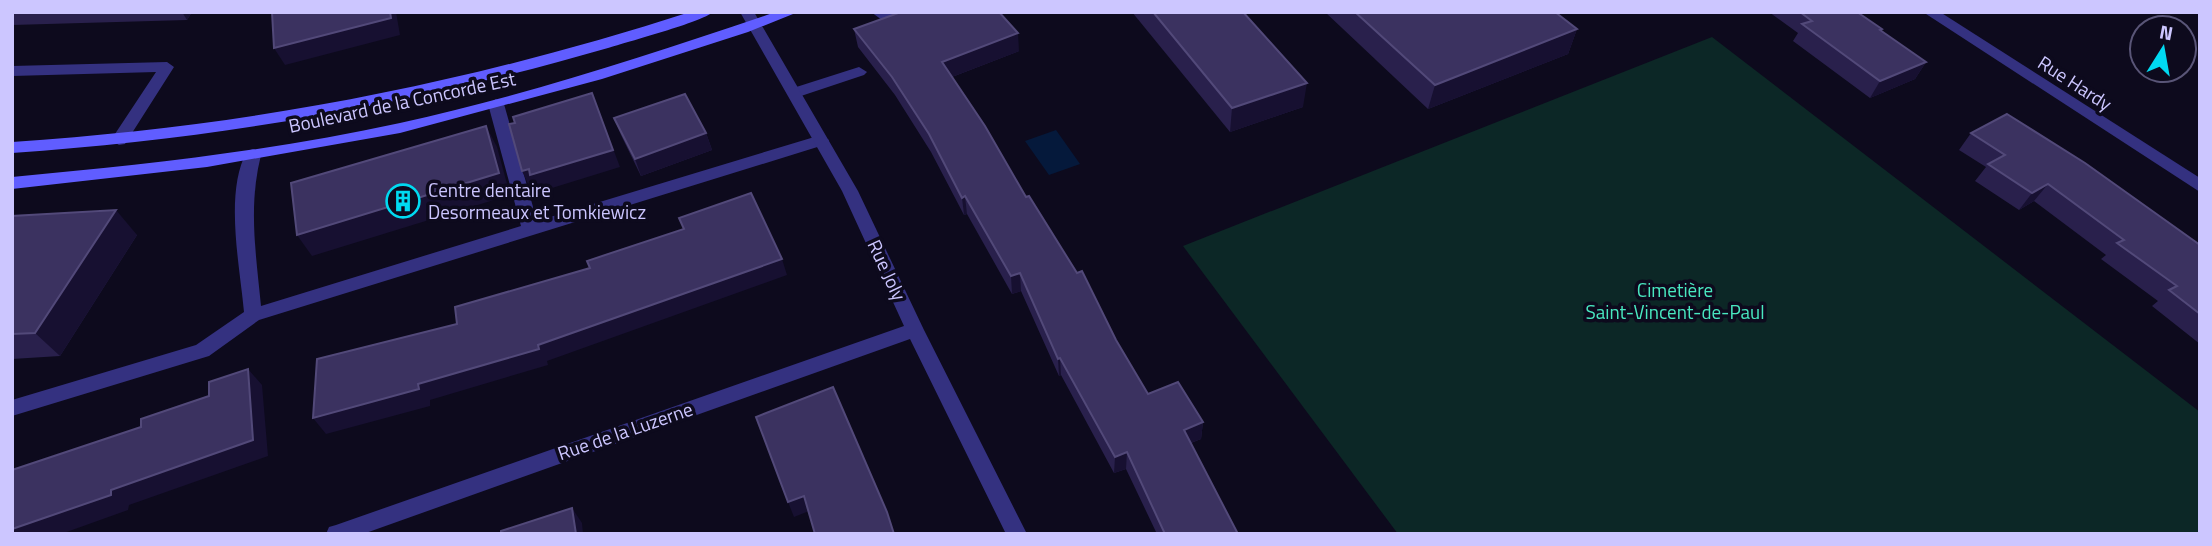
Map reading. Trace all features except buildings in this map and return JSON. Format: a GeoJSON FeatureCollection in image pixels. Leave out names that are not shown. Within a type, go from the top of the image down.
{"type":"FeatureCollection","features":[{"type":"Feature","properties":{"kind":"street","name":"Boulevard de la Concorde Est"},"geometry":{"type":"LineString","coordinates":[[12,148],[119,140],[257,123],[429,90],[575,54],[706,12]]}},
{"type":"Feature","properties":{"kind":"street","name":"Boulevard de la Concorde Est"},"geometry":{"type":"LineString","coordinates":[[12,183],[156,169],[253,155],[401,128],[633,66],[751,18],[791,12]]}},
{"type":"Feature","properties":{"kind":"street"},"geometry":{"type":"LineString","coordinates":[[878,12],[882,16],[893,12]]}},
{"type":"Feature","properties":{"kind":"street","name":"Rue Hardy"},"geometry":{"type":"LineString","coordinates":[[1930,12],[2200,186]]}},
{"type":"Feature","properties":{"kind":"street","name":"Rue Joly"},"geometry":{"type":"LineString","coordinates":[[751,18],[850,191],[915,330],[1017,534]]}},
{"type":"Feature","properties":{"kind":"street"},"geometry":{"type":"LineString","coordinates":[[12,71],[167,67],[119,140]]}},
{"type":"Feature","properties":{"kind":"street"},"geometry":{"type":"LineString","coordinates":[[794,93],[859,72]]}},
{"type":"Feature","properties":{"kind":"street"},"geometry":{"type":"LineString","coordinates":[[496,104],[531,231]]}},
{"type":"Feature","properties":{"kind":"street"},"geometry":{"type":"LineString","coordinates":[[12,408],[202,351],[253,315],[821,140]]}},
{"type":"Feature","properties":{"kind":"street"},"geometry":{"type":"LineString","coordinates":[[253,155],[247,173],[245,203],[253,315]]}},
{"type":"Feature","properties":{"kind":"street","name":"Rue de la Luzerne"},"geometry":{"type":"LineString","coordinates":[[336,534],[373,527],[915,330]]}},
{"type":"Feature","properties":{"kind":"green space","name":"Cimetière Saint-Vincent-de-Paul"},"geometry":{"type":"Polygon","coordinates":[[[1712,37],[2200,412],[2200,534],[1398,534],[1183,246],[1712,37]]]}},
{"type":"Feature","properties":{"kind":"water"},"geometry":{"type":"Polygon","coordinates":[[[1056,130],[1080,164],[1049,175],[1025,141],[1056,130]]]}},
{"type":"Feature","properties":{"kind":"place","name":"Centre dentaire Desormeaux et Tomkiewicz"},"geometry":{"type":"Point","coordinates":[403,201]}}]}
